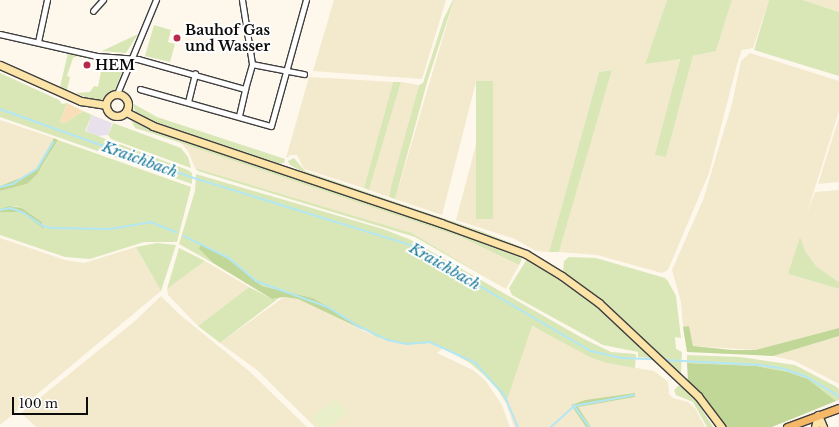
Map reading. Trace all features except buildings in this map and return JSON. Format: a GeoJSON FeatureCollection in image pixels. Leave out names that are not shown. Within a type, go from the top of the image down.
{"type":"FeatureCollection","features":[{"type":"Feature","properties":{"kind":"main road"},"geometry":{"type":"LineString","coordinates":[[0,65],[81,101],[105,105]]}},
{"type":"Feature","properties":{"kind":"main road"},"geometry":{"type":"LineString","coordinates":[[105,105],[109,97],[118,94],[127,100],[126,112]]}},
{"type":"Feature","properties":{"kind":"main road"},"geometry":{"type":"LineString","coordinates":[[105,105],[107,110],[113,116],[119,116],[126,112]]}},
{"type":"Feature","properties":{"kind":"main road"},"geometry":{"type":"LineString","coordinates":[[126,112],[153,126],[449,225],[526,254],[587,294],[698,396],[721,427]]}},
{"type":"Feature","properties":{"kind":"main road"},"geometry":{"type":"LineString","coordinates":[[787,427],[837,409]]}},
{"type":"Feature","properties":{"kind":"main road"},"geometry":{"type":"LineString","coordinates":[[710,412],[716,427]]}},
{"type":"Feature","properties":{"kind":"main road"},"geometry":{"type":"LineString","coordinates":[[815,427],[818,415]]}},
{"type":"Feature","properties":{"kind":"main road"},"geometry":{"type":"LineString","coordinates":[[818,415],[823,427]]}},
{"type":"Feature","properties":{"kind":"street"},"geometry":{"type":"LineString","coordinates":[[38,42],[47,0]]}},
{"type":"Feature","properties":{"kind":"street"},"geometry":{"type":"LineString","coordinates":[[93,11],[103,0]]}},
{"type":"Feature","properties":{"kind":"street"},"geometry":{"type":"LineString","coordinates":[[118,94],[156,0]]}},
{"type":"Feature","properties":{"kind":"street"},"geometry":{"type":"LineString","coordinates":[[239,116],[252,64],[242,0]]}},
{"type":"Feature","properties":{"kind":"street"},"geometry":{"type":"LineString","coordinates":[[140,89],[271,126],[306,0]]}},
{"type":"Feature","properties":{"kind":"street"},"geometry":{"type":"LineString","coordinates":[[0,34],[97,56],[132,59],[195,74],[245,89]]}},
{"type":"Feature","properties":{"kind":"street"},"geometry":{"type":"LineString","coordinates":[[252,64],[304,74]]}},
{"type":"Feature","properties":{"kind":"street"},"geometry":{"type":"LineString","coordinates":[[188,102],[195,74]]}},
{"type":"Feature","properties":{"kind":"shaded area"},"geometry":{"type":"Polygon","coordinates":[[[334,0],[446,0],[422,79],[313,71],[334,0]]]}},
{"type":"Feature","properties":{"kind":"shaded area"},"geometry":{"type":"Polygon","coordinates":[[[454,0],[667,0],[645,64],[680,58],[656,155],[666,157],[693,56],[716,51],[732,0],[769,0],[753,48],[742,50],[709,173],[668,270],[662,273],[597,255],[559,252],[612,70],[599,72],[549,252],[536,251],[515,239],[456,220],[493,81],[476,82],[442,215],[395,199],[454,0]]]}},
{"type":"Feature","properties":{"kind":"shaded area"},"geometry":{"type":"Polygon","coordinates":[[[803,0],[839,0],[839,12],[803,0]]]}},
{"type":"Feature","properties":{"kind":"shaded area"},"geometry":{"type":"Polygon","coordinates":[[[750,53],[839,81],[839,111],[806,216],[815,192],[839,190],[839,282],[817,267],[805,251],[788,274],[839,289],[839,328],[755,350],[693,346],[689,327],[683,327],[681,302],[672,270],[703,200],[732,104],[741,61],[750,53]]]}},
{"type":"Feature","properties":{"kind":"shaded area"},"geometry":{"type":"Polygon","coordinates":[[[309,77],[393,82],[364,188],[304,169],[297,155],[291,155],[286,158],[309,77]]]}},
{"type":"Feature","properties":{"kind":"shaded area"},"geometry":{"type":"Polygon","coordinates":[[[401,82],[419,85],[389,197],[369,190],[401,82]]]}},
{"type":"Feature","properties":{"kind":"shaded area"},"geometry":{"type":"Polygon","coordinates":[[[92,115],[112,123],[108,135],[97,136],[86,131],[92,115]]]}},
{"type":"Feature","properties":{"kind":"shaded area"},"geometry":{"type":"Polygon","coordinates":[[[839,118],[839,182],[818,184],[839,118]]]}},
{"type":"Feature","properties":{"kind":"shaded area"},"geometry":{"type":"Polygon","coordinates":[[[0,120],[54,138],[37,168],[28,175],[0,186],[0,120]]]}},
{"type":"Feature","properties":{"kind":"shaded area"},"geometry":{"type":"Polygon","coordinates":[[[181,143],[461,237],[519,265],[506,289],[412,233],[195,168],[188,151],[181,143]]]}},
{"type":"Feature","properties":{"kind":"shaded area"},"geometry":{"type":"Polygon","coordinates":[[[0,238],[65,260],[84,263],[136,247],[161,291],[0,425],[0,238]]]}},
{"type":"Feature","properties":{"kind":"shaded area"},"geometry":{"type":"Polygon","coordinates":[[[205,261],[249,287],[198,326],[168,295],[167,289],[205,261]]]}},
{"type":"Feature","properties":{"kind":"shaded area"},"geometry":{"type":"Polygon","coordinates":[[[161,296],[179,314],[249,371],[307,427],[36,427],[21,413],[135,321],[161,296]]]}},
{"type":"Feature","properties":{"kind":"shaded area"},"geometry":{"type":"Polygon","coordinates":[[[284,297],[298,299],[376,337],[407,345],[430,343],[443,348],[437,353],[473,370],[485,380],[502,405],[510,427],[315,427],[257,370],[220,343],[284,297]]]}},
{"type":"Feature","properties":{"kind":"shaded area"},"geometry":{"type":"Polygon","coordinates":[[[531,326],[607,363],[654,371],[668,382],[669,394],[673,398],[688,402],[695,408],[705,427],[591,427],[577,407],[635,397],[635,393],[585,400],[571,405],[586,427],[514,427],[506,403],[531,326]]]}},
{"type":"Feature","properties":{"kind":"shaded area"},"geometry":{"type":"Polygon","coordinates":[[[839,336],[839,384],[795,361],[773,356],[839,336]]]}},
{"type":"Feature","properties":{"kind":"green space"},"geometry":{"type":"Polygon","coordinates":[[[453,0],[428,79],[395,199],[389,197],[419,85],[423,83],[444,18],[453,0]]]}},
{"type":"Feature","properties":{"kind":"green space"},"geometry":{"type":"Polygon","coordinates":[[[667,0],[732,0],[716,51],[693,56],[666,157],[655,155],[680,59],[645,64],[667,0]]]}},
{"type":"Feature","properties":{"kind":"green space"},"geometry":{"type":"Polygon","coordinates":[[[769,0],[803,0],[839,12],[839,76],[754,50],[769,0]]]}},
{"type":"Feature","properties":{"kind":"green space"},"geometry":{"type":"Polygon","coordinates":[[[154,25],[171,30],[168,42],[175,44],[170,62],[145,56],[154,25]]]}},
{"type":"Feature","properties":{"kind":"green space"},"geometry":{"type":"Polygon","coordinates":[[[138,34],[126,53],[102,51],[138,34]]]}},
{"type":"Feature","properties":{"kind":"green space"},"geometry":{"type":"Polygon","coordinates":[[[68,53],[93,59],[77,56],[73,58],[67,76],[70,77],[67,90],[60,87],[68,53]]]}},
{"type":"Feature","properties":{"kind":"green space"},"geometry":{"type":"Polygon","coordinates":[[[103,58],[126,62],[115,90],[106,94],[102,100],[94,101],[76,93],[90,92],[94,86],[98,87],[101,72],[97,71],[98,65],[103,58]]]}},
{"type":"Feature","properties":{"kind":"green space"},"geometry":{"type":"Polygon","coordinates":[[[612,70],[559,252],[549,252],[599,72],[612,70]]]}},
{"type":"Feature","properties":{"kind":"green space"},"geometry":{"type":"Polygon","coordinates":[[[0,73],[59,100],[62,104],[67,103],[60,122],[65,123],[83,111],[92,115],[85,131],[188,170],[192,173],[192,184],[0,117],[0,73]]]}},
{"type":"Feature","properties":{"kind":"green space"},"geometry":{"type":"Polygon","coordinates":[[[476,81],[493,81],[493,219],[476,219],[476,81]]]}},
{"type":"Feature","properties":{"kind":"green space"},"geometry":{"type":"Polygon","coordinates":[[[393,82],[401,82],[369,190],[364,188],[393,82]]]}},
{"type":"Feature","properties":{"kind":"green space"},"geometry":{"type":"Polygon","coordinates":[[[132,103],[157,117],[285,159],[284,163],[278,164],[146,119],[136,113],[132,103]]]}},
{"type":"Feature","properties":{"kind":"green space"},"geometry":{"type":"Polygon","coordinates":[[[131,120],[146,128],[416,217],[517,255],[522,259],[519,265],[461,237],[135,128],[131,120]]]}},
{"type":"Feature","properties":{"kind":"green space"},"geometry":{"type":"Polygon","coordinates":[[[113,123],[181,148],[188,157],[191,168],[111,139],[108,135],[113,123]]]}},
{"type":"Feature","properties":{"kind":"green space"},"geometry":{"type":"Polygon","coordinates":[[[54,138],[58,140],[37,174],[27,184],[0,191],[0,186],[28,175],[37,168],[54,138]]]}},
{"type":"Feature","properties":{"kind":"green space"},"geometry":{"type":"Polygon","coordinates":[[[58,140],[191,187],[177,242],[144,242],[90,259],[65,257],[0,235],[0,212],[3,211],[21,212],[44,228],[42,222],[22,208],[15,206],[0,209],[0,191],[27,184],[43,165],[58,140]]]}},
{"type":"Feature","properties":{"kind":"green space"},"geometry":{"type":"Polygon","coordinates":[[[294,158],[305,171],[478,230],[534,252],[307,174],[290,165],[288,161],[294,158]]]}},
{"type":"Feature","properties":{"kind":"green space"},"geometry":{"type":"Polygon","coordinates":[[[195,168],[412,233],[506,289],[415,237],[198,171],[195,168]]]}},
{"type":"Feature","properties":{"kind":"green space"},"geometry":{"type":"Polygon","coordinates":[[[196,174],[383,229],[411,240],[584,339],[611,352],[636,354],[635,368],[607,363],[590,357],[532,326],[506,403],[498,390],[485,376],[470,363],[443,348],[430,343],[407,345],[376,337],[313,298],[262,286],[213,250],[199,249],[213,263],[179,244],[195,191],[196,174]]]}},
{"type":"Feature","properties":{"kind":"green space"},"geometry":{"type":"Polygon","coordinates":[[[10,206],[22,208],[42,222],[44,229],[21,212],[0,212],[0,209],[10,206]]]}},
{"type":"Feature","properties":{"kind":"green space"},"geometry":{"type":"Polygon","coordinates":[[[800,237],[805,251],[817,267],[839,282],[839,289],[788,274],[800,237]]]}},
{"type":"Feature","properties":{"kind":"green space"},"geometry":{"type":"Polygon","coordinates":[[[157,243],[176,245],[161,291],[136,247],[157,243]]]}},
{"type":"Feature","properties":{"kind":"green space"},"geometry":{"type":"Polygon","coordinates":[[[201,244],[228,259],[262,286],[313,298],[362,327],[361,329],[298,299],[284,297],[272,299],[213,263],[199,249],[201,244]]]}},
{"type":"Feature","properties":{"kind":"green space"},"geometry":{"type":"Polygon","coordinates":[[[179,248],[205,261],[167,289],[179,248]]]}},
{"type":"Feature","properties":{"kind":"green space"},"geometry":{"type":"Polygon","coordinates":[[[569,257],[596,258],[665,278],[668,281],[676,296],[681,338],[675,337],[676,349],[682,352],[681,374],[599,299],[563,272],[564,261],[569,257]]]}},
{"type":"Feature","properties":{"kind":"green space"},"geometry":{"type":"Polygon","coordinates":[[[527,259],[566,283],[598,306],[650,358],[638,357],[638,352],[603,345],[512,295],[509,288],[527,259]]]}},
{"type":"Feature","properties":{"kind":"green space"},"geometry":{"type":"Polygon","coordinates":[[[249,287],[272,299],[279,298],[220,343],[198,326],[249,287]]]}},
{"type":"Feature","properties":{"kind":"green space"},"geometry":{"type":"Polygon","coordinates":[[[689,326],[693,346],[732,350],[755,350],[839,328],[839,336],[773,356],[687,352],[683,327],[689,326]]]}},
{"type":"Feature","properties":{"kind":"green space"},"geometry":{"type":"Polygon","coordinates":[[[687,355],[740,357],[795,365],[839,389],[839,400],[836,401],[808,379],[788,372],[756,366],[687,363],[687,355]]]}},
{"type":"Feature","properties":{"kind":"green space"},"geometry":{"type":"Polygon","coordinates":[[[687,363],[756,366],[788,372],[808,379],[836,401],[772,427],[724,427],[705,398],[688,382],[687,363]]]}},
{"type":"Feature","properties":{"kind":"green space"},"geometry":{"type":"Polygon","coordinates":[[[678,386],[683,386],[694,397],[713,427],[707,427],[693,402],[676,395],[674,390],[678,386]]]}},
{"type":"Feature","properties":{"kind":"green space"},"geometry":{"type":"Polygon","coordinates":[[[635,393],[635,397],[578,407],[591,427],[586,427],[571,405],[585,400],[635,393]]]}},
{"type":"Feature","properties":{"kind":"green space"},"geometry":{"type":"Polygon","coordinates":[[[336,399],[347,413],[329,427],[318,427],[311,418],[336,399]]]}},
{"type":"Feature","properties":{"kind":"sand"},"geometry":{"type":"Polygon","coordinates":[[[67,103],[83,111],[65,123],[60,122],[67,103]]]}},
{"type":"Feature","properties":{"kind":"waterway","name":"Kraichbach"},"geometry":{"type":"LineString","coordinates":[[0,109],[191,177],[410,245],[591,351],[621,358],[654,359]]}},
{"type":"Feature","properties":{"kind":"waterway"},"geometry":{"type":"LineString","coordinates":[[0,187],[13,184],[37,169],[53,142]]}},
{"type":"Feature","properties":{"kind":"waterway"},"geometry":{"type":"LineString","coordinates":[[0,210],[11,208],[24,213],[43,226],[52,228],[111,229],[151,222],[176,232]]}},
{"type":"Feature","properties":{"kind":"waterway"},"geometry":{"type":"LineString","coordinates":[[184,236],[229,258],[256,281],[328,307],[358,326],[388,340],[407,344],[430,342],[476,363],[505,396],[518,427]]}},
{"type":"Feature","properties":{"kind":"waterway","name":"Kraichbach"},"geometry":{"type":"LineString","coordinates":[[664,360],[760,365],[785,369],[807,377],[839,396]]}},
{"type":"Feature","properties":{"kind":"waterway"},"geometry":{"type":"LineString","coordinates":[[589,427],[574,406],[634,395]]}},
{"type":"Feature","properties":{"kind":"waterway"},"geometry":{"type":"LineString","coordinates":[[551,427],[574,406]]}},
{"type":"Feature","properties":{"kind":"place","name":"Bauhof Gas und Wasser"},"geometry":{"type":"Point","coordinates":[177,38]}},
{"type":"Feature","properties":{"kind":"place","name":"HEM"},"geometry":{"type":"Point","coordinates":[87,65]}}]}
